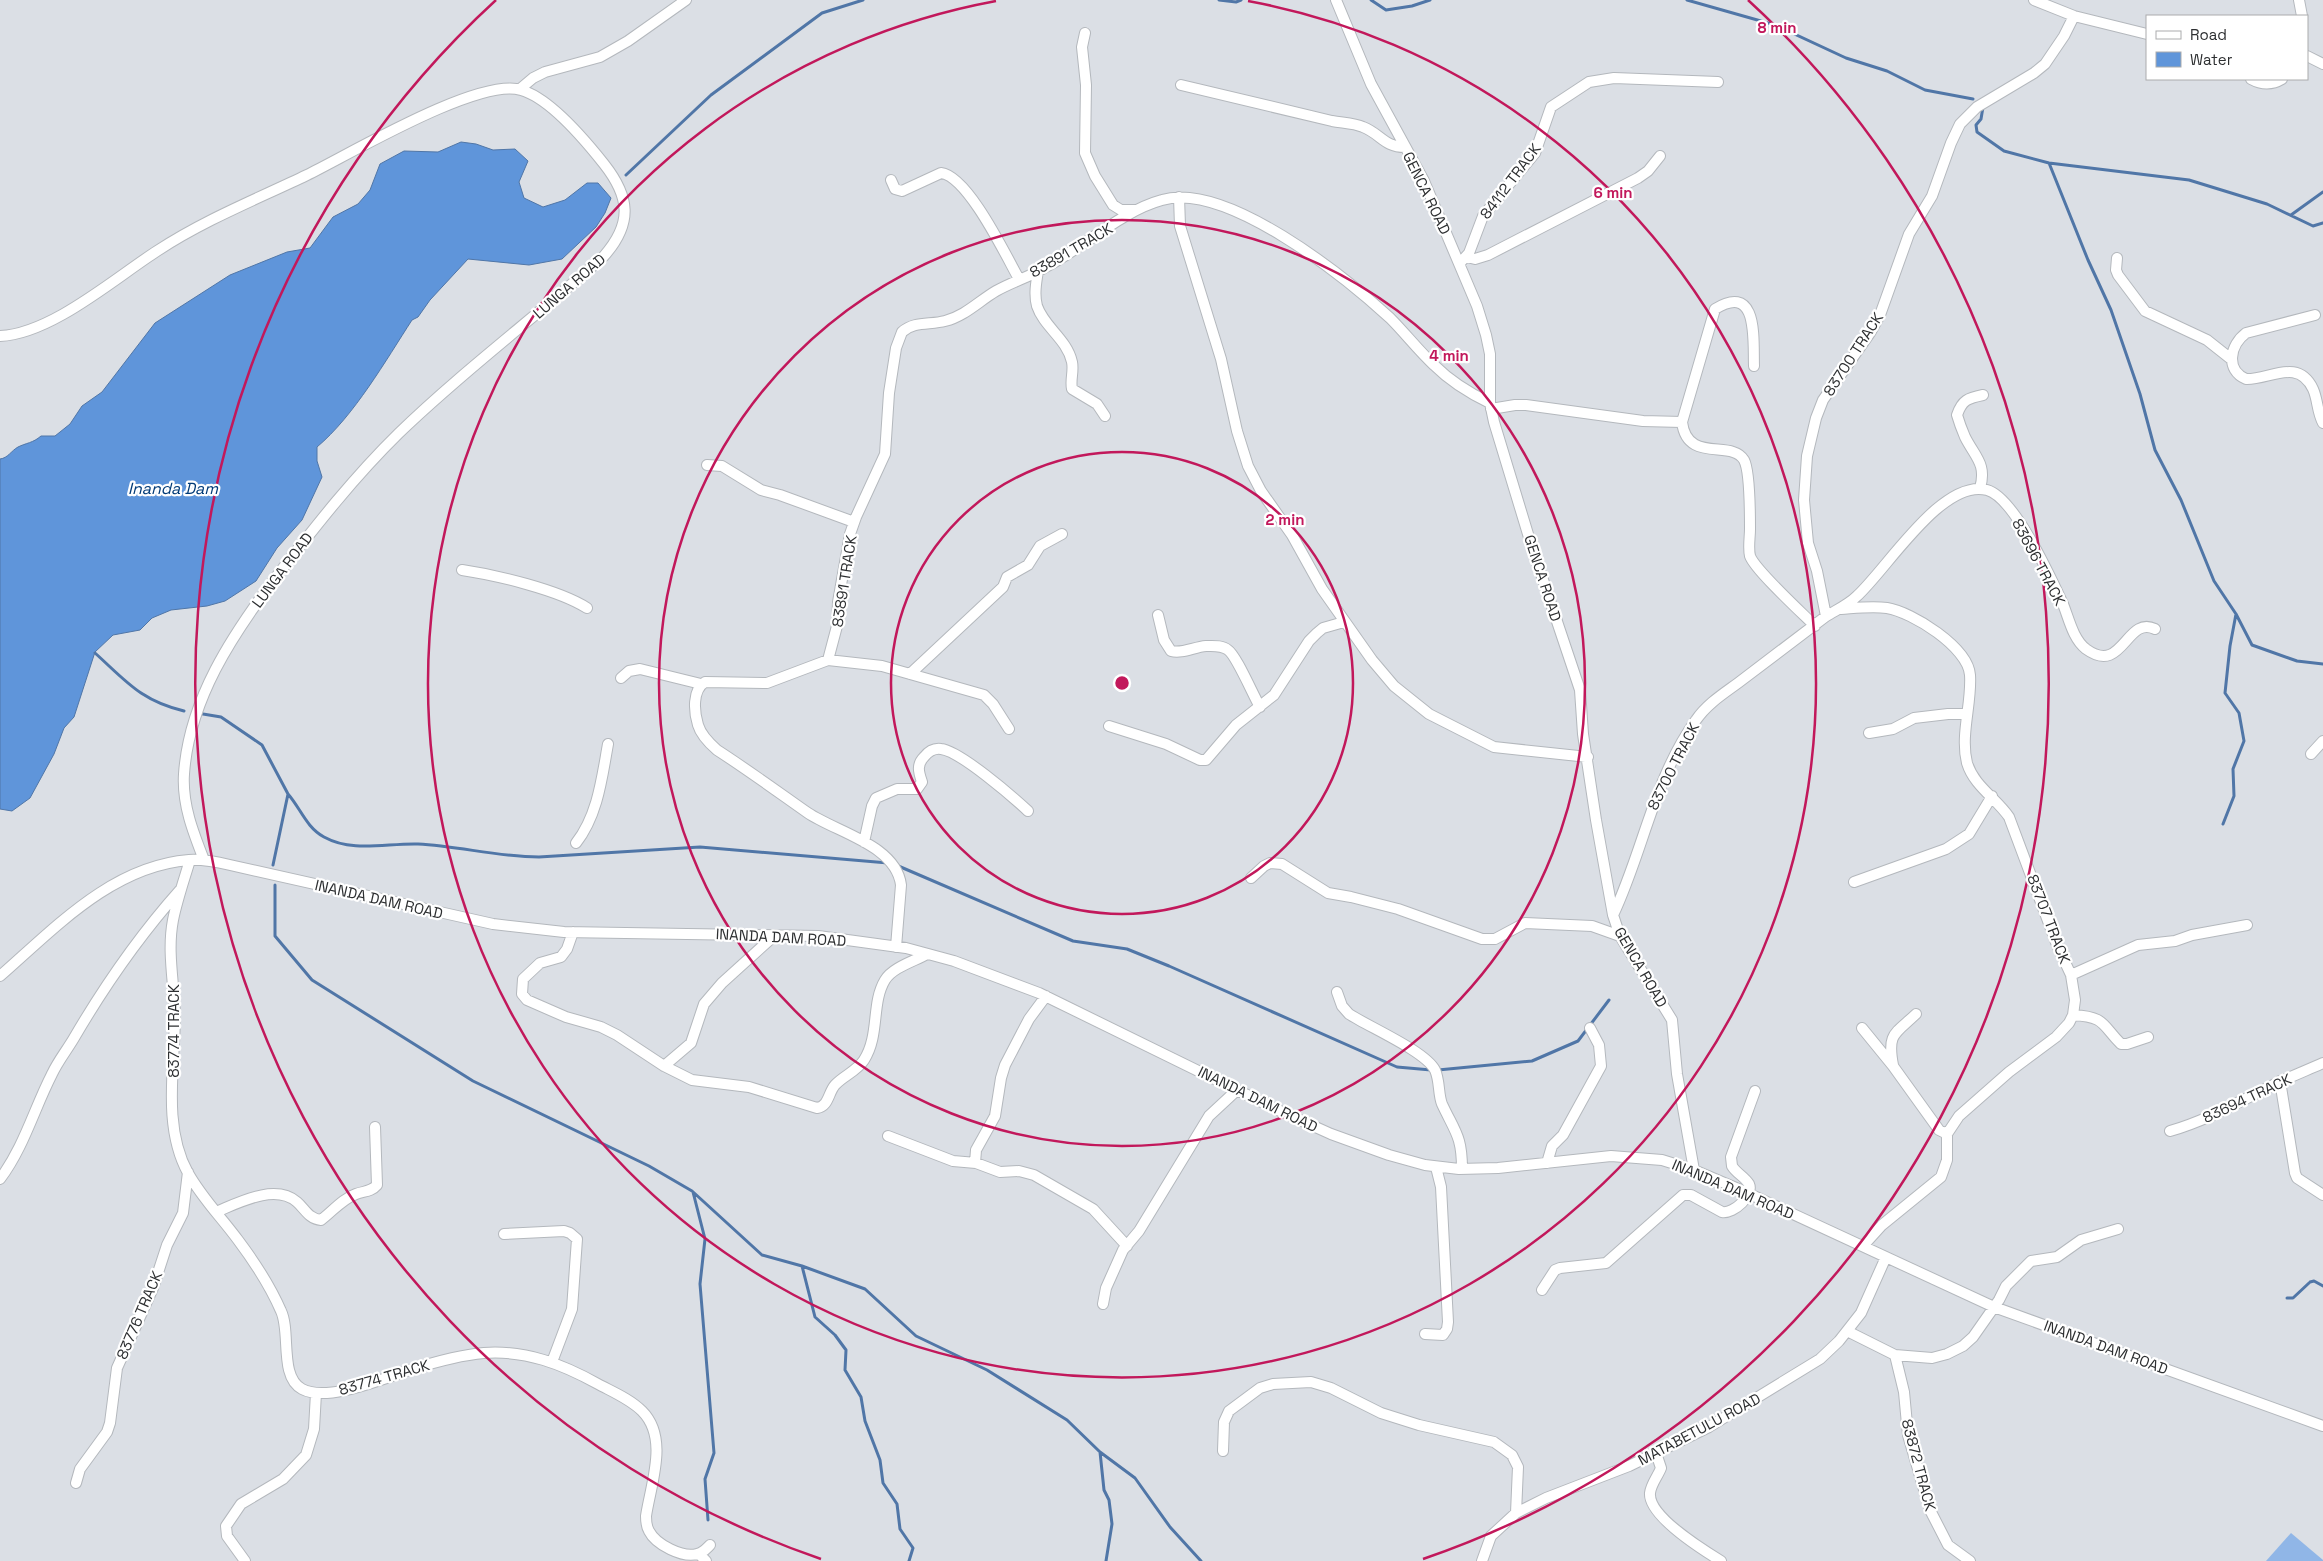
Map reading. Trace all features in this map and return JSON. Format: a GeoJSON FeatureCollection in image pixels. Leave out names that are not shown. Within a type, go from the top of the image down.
{"type":"FeatureCollection","features":[{"type":"Feature","properties":{"kind":"street"},"geometry":{"type":"LineString","coordinates":[[0,336],[22,331],[48,321],[92,296],[158,250],[209,221],[309,174],[389,132],[483,92],[506,88],[520,89],[545,72],[600,57],[628,41],[686,0]]}},
{"type":"Feature","properties":{"kind":"street","name":"GENCA ROAD"},"geometry":{"type":"LineString","coordinates":[[1336,0],[1371,84],[1424,182],[1463,260],[1486,335],[1490,354],[1490,406],[1531,544],[1580,690],[1583,734],[1588,757],[1603,867],[1613,915],[1620,936],[1672,1020],[1677,1074],[1694,1170]]}},
{"type":"Feature","properties":{"kind":"street"},"geometry":{"type":"LineString","coordinates":[[2034,0],[2074,16],[2146,34]]}},
{"type":"Feature","properties":{"kind":"street"},"geometry":{"type":"LineString","coordinates":[[2299,0],[2302,15]]}},
{"type":"Feature","properties":{"kind":"street","name":"83700 TRACK"},"geometry":{"type":"LineString","coordinates":[[1613,915],[1621,898],[1648,815],[1676,754],[1696,720],[1707,706],[1826,616],[1817,571],[1807,537],[1804,500],[1807,456],[1816,418],[1823,400],[1870,333],[1880,315],[1909,234],[1932,196],[1951,143],[1960,124],[1977,107],[2034,73],[2045,64],[2064,36],[2074,16]]}},
{"type":"Feature","properties":{"kind":"street"},"geometry":{"type":"LineString","coordinates":[[1085,33],[1082,47],[1086,85],[1084,138],[1088,164],[1117,208],[1125,211],[1142,209]]}},
{"type":"Feature","properties":{"kind":"street"},"geometry":{"type":"LineString","coordinates":[[2308,56],[2323,64]]}},
{"type":"Feature","properties":{"kind":"street","name":"84112 TRACK"},"geometry":{"type":"LineString","coordinates":[[1463,260],[1483,216],[1539,146],[1551,107],[1589,82],[1614,78],[1718,82]]}},
{"type":"Feature","properties":{"kind":"street"},"geometry":{"type":"LineString","coordinates":[[2255,80],[2266,84],[2280,80]]}},
{"type":"Feature","properties":{"kind":"street"},"geometry":{"type":"LineString","coordinates":[[1181,85],[1332,121],[1356,124],[1369,130],[1388,144],[1405,146]]}},
{"type":"Feature","properties":{"kind":"street","name":"LUNGA ROAD"},"geometry":{"type":"LineString","coordinates":[[204,860],[186,808],[184,776],[186,753],[193,723],[220,659],[256,604],[337,498],[399,433],[467,372],[604,256],[621,232],[625,205],[616,178],[568,125],[544,103],[520,89]]}},
{"type":"Feature","properties":{"kind":"street"},"geometry":{"type":"LineString","coordinates":[[1463,260],[1488,255],[1638,178],[1648,171],[1660,156]]}},
{"type":"Feature","properties":{"kind":"street"},"geometry":{"type":"LineString","coordinates":[[891,180],[895,189],[899,191],[941,173],[951,176],[968,193],[998,240],[1019,280]]}},
{"type":"Feature","properties":{"kind":"street"},"geometry":{"type":"LineString","coordinates":[[1178,197],[1180,226],[1221,359],[1237,431],[1248,466],[1261,491],[1292,535],[1322,590],[1344,622],[1394,686],[1429,714],[1494,747],[1588,757]]}},
{"type":"Feature","properties":{"kind":"street","name":"83891 TRACK"},"geometry":{"type":"LineString","coordinates":[[828,660],[838,626],[838,602],[846,549],[854,522],[885,454],[889,393],[896,348],[902,332],[915,325],[944,322],[957,317],[996,291],[1038,271],[1142,209],[1163,199],[1178,197],[1204,200],[1233,210],[1258,222],[1313,256],[1392,320],[1434,365],[1454,382],[1490,406]]}},
{"type":"Feature","properties":{"kind":"street"},"geometry":{"type":"LineString","coordinates":[[2117,258],[2118,275],[2145,311],[2152,316],[2207,340],[2231,359]]}},
{"type":"Feature","properties":{"kind":"street"},"geometry":{"type":"LineString","coordinates":[[1038,271],[1035,291],[1036,304],[1040,313],[1068,352],[1072,362],[1072,389],[1097,404],[1106,416]]}},
{"type":"Feature","properties":{"kind":"street"},"geometry":{"type":"LineString","coordinates":[[1754,366],[1751,315],[1746,306],[1732,302],[1715,309],[1682,422],[1683,432],[1690,442],[1699,446],[1734,453],[1743,459],[1746,465],[1748,487],[1750,557],[1761,571],[1815,626]]}},
{"type":"Feature","properties":{"kind":"street"},"geometry":{"type":"LineString","coordinates":[[2315,315],[2246,333],[2237,340],[2232,349],[2231,359],[2237,374],[2246,379],[2281,372],[2297,374],[2304,378],[2313,389],[2323,423]]}},
{"type":"Feature","properties":{"kind":"street"},"geometry":{"type":"LineString","coordinates":[[1826,616],[1841,609],[1857,596],[1933,511],[1962,493],[1980,488],[1984,476],[1979,458],[1965,438],[1957,415],[1960,404],[1966,398],[1983,396]]}},
{"type":"Feature","properties":{"kind":"street"},"geometry":{"type":"LineString","coordinates":[[1490,406],[1526,405],[1643,422],[1682,422]]}},
{"type":"Feature","properties":{"kind":"street"},"geometry":{"type":"LineString","coordinates":[[707,465],[722,466],[761,490],[854,522]]}},
{"type":"Feature","properties":{"kind":"street","name":"83696 TRACK"},"geometry":{"type":"LineString","coordinates":[[1980,488],[1997,495],[2011,508],[2022,524],[2063,604],[2076,637],[2088,650],[2100,657],[2110,656],[2138,630],[2148,627],[2155,629]]}},
{"type":"Feature","properties":{"kind":"street"},"geometry":{"type":"LineString","coordinates":[[910,674],[1003,587],[1007,577],[1028,564],[1040,546],[1062,534]]}},
{"type":"Feature","properties":{"kind":"street"},"geometry":{"type":"LineString","coordinates":[[462,570],[534,588],[576,601],[586,608]]}},
{"type":"Feature","properties":{"kind":"street","name":"83707 TRACK"},"geometry":{"type":"LineString","coordinates":[[1841,609],[1874,607],[1900,612],[1930,628],[1951,645],[1967,663],[1970,673],[1966,751],[1968,763],[1972,775],[1980,786],[2002,806],[2016,833],[2057,944],[2071,975],[2075,1000],[2073,1015]]}},
{"type":"Feature","properties":{"kind":"street"},"geometry":{"type":"LineString","coordinates":[[1158,615],[1164,640],[1172,651],[1176,652],[1200,646],[1215,646],[1227,649],[1235,658],[1260,707]]}},
{"type":"Feature","properties":{"kind":"street"},"geometry":{"type":"LineString","coordinates":[[1109,726],[1166,744],[1204,761],[1236,725],[1260,707],[1283,684],[1309,641],[1317,633],[1323,628],[1344,622]]}},
{"type":"Feature","properties":{"kind":"street"},"geometry":{"type":"LineString","coordinates":[[621,678],[629,671],[640,670],[701,684],[713,682],[767,683],[828,660],[882,666],[984,695],[993,704],[1008,729]]}},
{"type":"Feature","properties":{"kind":"street"},"geometry":{"type":"LineString","coordinates":[[701,684],[696,694],[696,710],[698,725],[708,742],[810,814],[864,842],[892,864],[900,878],[896,946]]}},
{"type":"Feature","properties":{"kind":"street"},"geometry":{"type":"LineString","coordinates":[[1869,734],[1893,729],[1914,718],[1967,714]]}},
{"type":"Feature","properties":{"kind":"street"},"geometry":{"type":"LineString","coordinates":[[2311,754],[2323,741]]}},
{"type":"Feature","properties":{"kind":"street"},"geometry":{"type":"LineString","coordinates":[[576,843],[583,835],[594,809],[608,744]]}},
{"type":"Feature","properties":{"kind":"street"},"geometry":{"type":"LineString","coordinates":[[864,842],[876,798],[897,788],[917,789],[922,782],[918,772],[921,760],[931,751],[938,748],[975,768],[1028,812]]}},
{"type":"Feature","properties":{"kind":"street"},"geometry":{"type":"LineString","coordinates":[[1854,882],[1946,849],[1969,834],[1992,796]]}},
{"type":"Feature","properties":{"kind":"street","name":"INANDA DAM ROAD"},"geometry":{"type":"LineString","coordinates":[[0,976],[94,897],[143,870],[168,863],[190,860],[230,864],[493,924],[573,932],[818,936],[896,946],[954,961],[1046,996],[1331,1134],[1388,1155],[1436,1166],[1462,1169],[1498,1168],[1611,1156],[1633,1156],[1662,1160],[1694,1170],[1994,1307],[2323,1426]]}},
{"type":"Feature","properties":{"kind":"street","name":"83774 TRACK"},"geometry":{"type":"LineString","coordinates":[[190,860],[173,921],[171,943],[175,1014],[172,1084],[179,1154],[207,1203],[250,1256],[282,1313],[288,1369],[294,1382],[301,1389],[316,1393],[359,1387],[414,1368],[484,1353],[511,1354],[568,1367],[627,1399],[648,1419],[657,1446],[656,1466],[646,1516],[646,1524],[652,1536],[664,1545],[702,1558],[710,1545]]}},
{"type":"Feature","properties":{"kind":"street"},"geometry":{"type":"LineString","coordinates":[[1251,878],[1270,863],[1282,864],[1328,893],[1398,909],[1482,939],[1495,939],[1525,923],[1592,926],[1620,936]]}},
{"type":"Feature","properties":{"kind":"street"},"geometry":{"type":"LineString","coordinates":[[0,1179],[10,1166],[51,1075],[102,990],[134,945],[182,887]]}},
{"type":"Feature","properties":{"kind":"street"},"geometry":{"type":"LineString","coordinates":[[2071,975],[2105,958],[2138,946],[2175,941],[2192,935],[2247,925]]}},
{"type":"Feature","properties":{"kind":"street"},"geometry":{"type":"LineString","coordinates":[[573,932],[567,949],[561,957],[540,963],[526,975],[522,984],[522,994],[527,1000],[566,1017],[617,1035],[664,1066],[692,1080],[749,1087],[821,1107],[826,1104],[836,1083],[860,1065],[869,1052],[874,1037],[878,1004],[886,979],[892,972],[927,954]]}},
{"type":"Feature","properties":{"kind":"street"},"geometry":{"type":"LineString","coordinates":[[664,1066],[691,1043],[704,1004],[722,983],[775,935]]}},
{"type":"Feature","properties":{"kind":"street"},"geometry":{"type":"LineString","coordinates":[[1337,992],[1342,1006],[1349,1014],[1420,1055],[1435,1071],[1441,1100],[1461,1141],[1462,1169]]}},
{"type":"Feature","properties":{"kind":"street"},"geometry":{"type":"LineString","coordinates":[[975,1163],[976,1150],[995,1116],[1005,1065],[1029,1019],[1046,996]]}},
{"type":"Feature","properties":{"kind":"street"},"geometry":{"type":"LineString","coordinates":[[1893,1066],[1890,1046],[1892,1037],[1916,1014]]}},
{"type":"Feature","properties":{"kind":"street"},"geometry":{"type":"LineString","coordinates":[[1863,1246],[1882,1225],[1941,1176],[1947,1160],[1947,1134],[1959,1116],[2009,1072],[2056,1037],[2069,1023],[2073,1015],[2088,1016],[2099,1020],[2121,1044],[2127,1044],[2148,1036]]}},
{"type":"Feature","properties":{"kind":"street"},"geometry":{"type":"LineString","coordinates":[[1547,1163],[1552,1146],[1563,1135],[1601,1066],[1599,1045],[1590,1028]]}},
{"type":"Feature","properties":{"kind":"street"},"geometry":{"type":"LineString","coordinates":[[1862,1028],[1893,1066],[1939,1130],[1947,1134]]}},
{"type":"Feature","properties":{"kind":"street","name":"83694 TRACK"},"geometry":{"type":"LineString","coordinates":[[2170,1131],[2230,1108],[2280,1081],[2323,1064]]}},
{"type":"Feature","properties":{"kind":"street"},"geometry":{"type":"LineString","coordinates":[[2280,1081],[2295,1173],[2297,1178],[2323,1195]]}},
{"type":"Feature","properties":{"kind":"street"},"geometry":{"type":"LineString","coordinates":[[1104,1304],[1106,1288],[1126,1246],[1139,1231],[1209,1116],[1237,1090]]}},
{"type":"Feature","properties":{"kind":"street"},"geometry":{"type":"LineString","coordinates":[[1542,1290],[1555,1270],[1606,1263],[1683,1195],[1691,1195],[1727,1213],[1736,1209],[1749,1194],[1749,1184],[1732,1166],[1731,1157],[1755,1091]]}},
{"type":"Feature","properties":{"kind":"street"},"geometry":{"type":"LineString","coordinates":[[216,1212],[241,1202],[275,1194],[294,1200],[312,1218],[321,1220],[344,1200],[371,1190],[377,1185],[375,1127]]}},
{"type":"Feature","properties":{"kind":"street"},"geometry":{"type":"LineString","coordinates":[[888,1136],[953,1161],[975,1163],[1000,1172],[1019,1171],[1052,1185],[1093,1209],[1126,1246]]}},
{"type":"Feature","properties":{"kind":"street"},"geometry":{"type":"LineString","coordinates":[[1425,1334],[1443,1335],[1448,1329],[1441,1187],[1436,1166]]}},
{"type":"Feature","properties":{"kind":"street","name":"83776 TRACK"},"geometry":{"type":"LineString","coordinates":[[76,1483],[80,1469],[107,1432],[110,1423],[117,1368],[153,1288],[167,1245],[184,1213],[188,1172]]}},
{"type":"Feature","properties":{"kind":"street"},"geometry":{"type":"LineString","coordinates":[[1847,1331],[1895,1355],[1932,1358],[1955,1350],[1963,1346],[1973,1336],[1994,1307],[2006,1286],[2031,1261],[2057,1257],[2081,1240],[2118,1229]]}},
{"type":"Feature","properties":{"kind":"street"},"geometry":{"type":"LineString","coordinates":[[504,1234],[564,1231],[577,1239],[572,1309],[552,1362]]}},
{"type":"Feature","properties":{"kind":"street","name":"MATABETULU ROAD"},"geometry":{"type":"LineString","coordinates":[[1482,1561],[1491,1536],[1516,1513],[1546,1498],[1629,1466],[1710,1427],[1820,1359],[1847,1331],[1861,1313],[1886,1257]]}},
{"type":"Feature","properties":{"kind":"street","name":"83872 TRACK"},"geometry":{"type":"LineString","coordinates":[[1895,1355],[1904,1392],[1908,1435],[1930,1510],[1948,1545],[1970,1561]]}},
{"type":"Feature","properties":{"kind":"street"},"geometry":{"type":"LineString","coordinates":[[1223,1451],[1224,1422],[1230,1411],[1260,1388],[1273,1384],[1311,1382],[1322,1384],[1380,1413],[1434,1429],[1477,1437],[1504,1448],[1516,1461],[1518,1467],[1516,1513]]}},
{"type":"Feature","properties":{"kind":"street"},"geometry":{"type":"LineString","coordinates":[[245,1561],[227,1536],[226,1526],[241,1504],[283,1479],[306,1454],[314,1429],[316,1393]]}},
{"type":"Feature","properties":{"kind":"street"},"geometry":{"type":"LineString","coordinates":[[1656,1453],[1661,1468],[1650,1493],[1653,1505],[1672,1526],[1720,1561]]}},
{"type":"Feature","properties":{"kind":"shaded area"},"geometry":{"type":"Polygon","coordinates":[[[2291,1533],[2323,1560],[2323,1561],[2266,1561],[2291,1533]]]}},
{"type":"Feature","properties":{"kind":"water","name":"Inanda Dam"},"geometry":{"type":"Polygon","coordinates":[[[461,142],[476,144],[493,150],[515,149],[528,161],[519,182],[524,198],[543,207],[565,200],[587,183],[598,183],[611,198],[605,213],[596,227],[562,259],[529,265],[468,259],[430,300],[418,317],[412,320],[356,404],[344,420],[317,447],[317,461],[322,477],[302,520],[277,548],[256,581],[225,601],[207,606],[171,610],[152,618],[140,630],[113,635],[95,652],[74,717],[64,728],[54,754],[30,798],[12,811],[0,809],[0,459],[18,447],[32,442],[41,436],[55,436],[70,424],[82,406],[102,392],[155,323],[230,275],[287,252],[310,248],[333,217],[358,204],[370,190],[380,164],[404,151],[438,152],[461,142]]]}},
{"type":"Feature","properties":{"kind":"waterway"},"geometry":{"type":"LineString","coordinates":[[626,175],[711,95],[822,13],[863,0]]}},
{"type":"Feature","properties":{"kind":"waterway"},"geometry":{"type":"LineString","coordinates":[[1219,0],[1236,2],[1241,0]]}},
{"type":"Feature","properties":{"kind":"waterway"},"geometry":{"type":"LineString","coordinates":[[1371,0],[1386,10],[1412,6],[1430,0]]}},
{"type":"Feature","properties":{"kind":"waterway"},"geometry":{"type":"LineString","coordinates":[[1687,0],[1775,25],[1846,58],[1887,71],[1925,90],[1973,99]]}},
{"type":"Feature","properties":{"kind":"waterway"},"geometry":{"type":"LineString","coordinates":[[1983,107],[1981,119],[1976,125],[1977,132],[2004,151],[2049,163],[2189,180],[2267,204],[2313,226],[2323,223]]}},
{"type":"Feature","properties":{"kind":"waterway"},"geometry":{"type":"LineString","coordinates":[[2049,163],[2088,260],[2111,310],[2140,394],[2155,450],[2181,500],[2214,581],[2236,614],[2252,645],[2297,661],[2323,664]]}},
{"type":"Feature","properties":{"kind":"waterway"},"geometry":{"type":"LineString","coordinates":[[2291,215],[2323,192]]}},
{"type":"Feature","properties":{"kind":"waterway"},"geometry":{"type":"LineString","coordinates":[[2223,824],[2234,796],[2233,769],[2244,741],[2239,713],[2225,693],[2230,646],[2236,614]]}},
{"type":"Feature","properties":{"kind":"waterway"},"geometry":{"type":"LineString","coordinates":[[95,653],[125,681],[145,696],[156,702],[184,711]]}},
{"type":"Feature","properties":{"kind":"waterway"},"geometry":{"type":"LineString","coordinates":[[203,714],[221,717],[262,745],[288,794],[273,865]]}},
{"type":"Feature","properties":{"kind":"waterway"},"geometry":{"type":"LineString","coordinates":[[288,794],[308,823],[318,833],[335,842],[346,845],[418,844],[524,857],[700,847],[888,863]]}},
{"type":"Feature","properties":{"kind":"waterway"},"geometry":{"type":"LineString","coordinates":[[896,865],[1073,941],[1127,949],[1397,1067],[1431,1070]]}},
{"type":"Feature","properties":{"kind":"waterway"},"geometry":{"type":"LineString","coordinates":[[275,885],[275,936],[312,980],[473,1081],[649,1166],[692,1191],[762,1255],[802,1266],[865,1289],[916,1336],[987,1370],[1067,1420],[1100,1452],[1135,1478],[1170,1527],[1201,1561]]}},
{"type":"Feature","properties":{"kind":"waterway"},"geometry":{"type":"LineString","coordinates":[[1438,1070],[1532,1061],[1578,1041],[1609,1000]]}},
{"type":"Feature","properties":{"kind":"waterway"},"geometry":{"type":"LineString","coordinates":[[693,1192],[705,1239],[700,1284],[714,1453],[705,1479],[708,1520]]}},
{"type":"Feature","properties":{"kind":"waterway"},"geometry":{"type":"LineString","coordinates":[[802,1266],[815,1317],[835,1335],[846,1350],[845,1370],[861,1397],[865,1421],[880,1460],[883,1483],[897,1504],[900,1529],[913,1548],[909,1561]]}},
{"type":"Feature","properties":{"kind":"waterway"},"geometry":{"type":"LineString","coordinates":[[2310,1282],[2314,1281],[2323,1286]]}},
{"type":"Feature","properties":{"kind":"waterway"},"geometry":{"type":"LineString","coordinates":[[2287,1298],[2293,1298],[2309,1283]]}},
{"type":"Feature","properties":{"kind":"waterway"},"geometry":{"type":"LineString","coordinates":[[1100,1452],[1104,1490],[1109,1500],[1112,1524],[1106,1561]]}}]}
